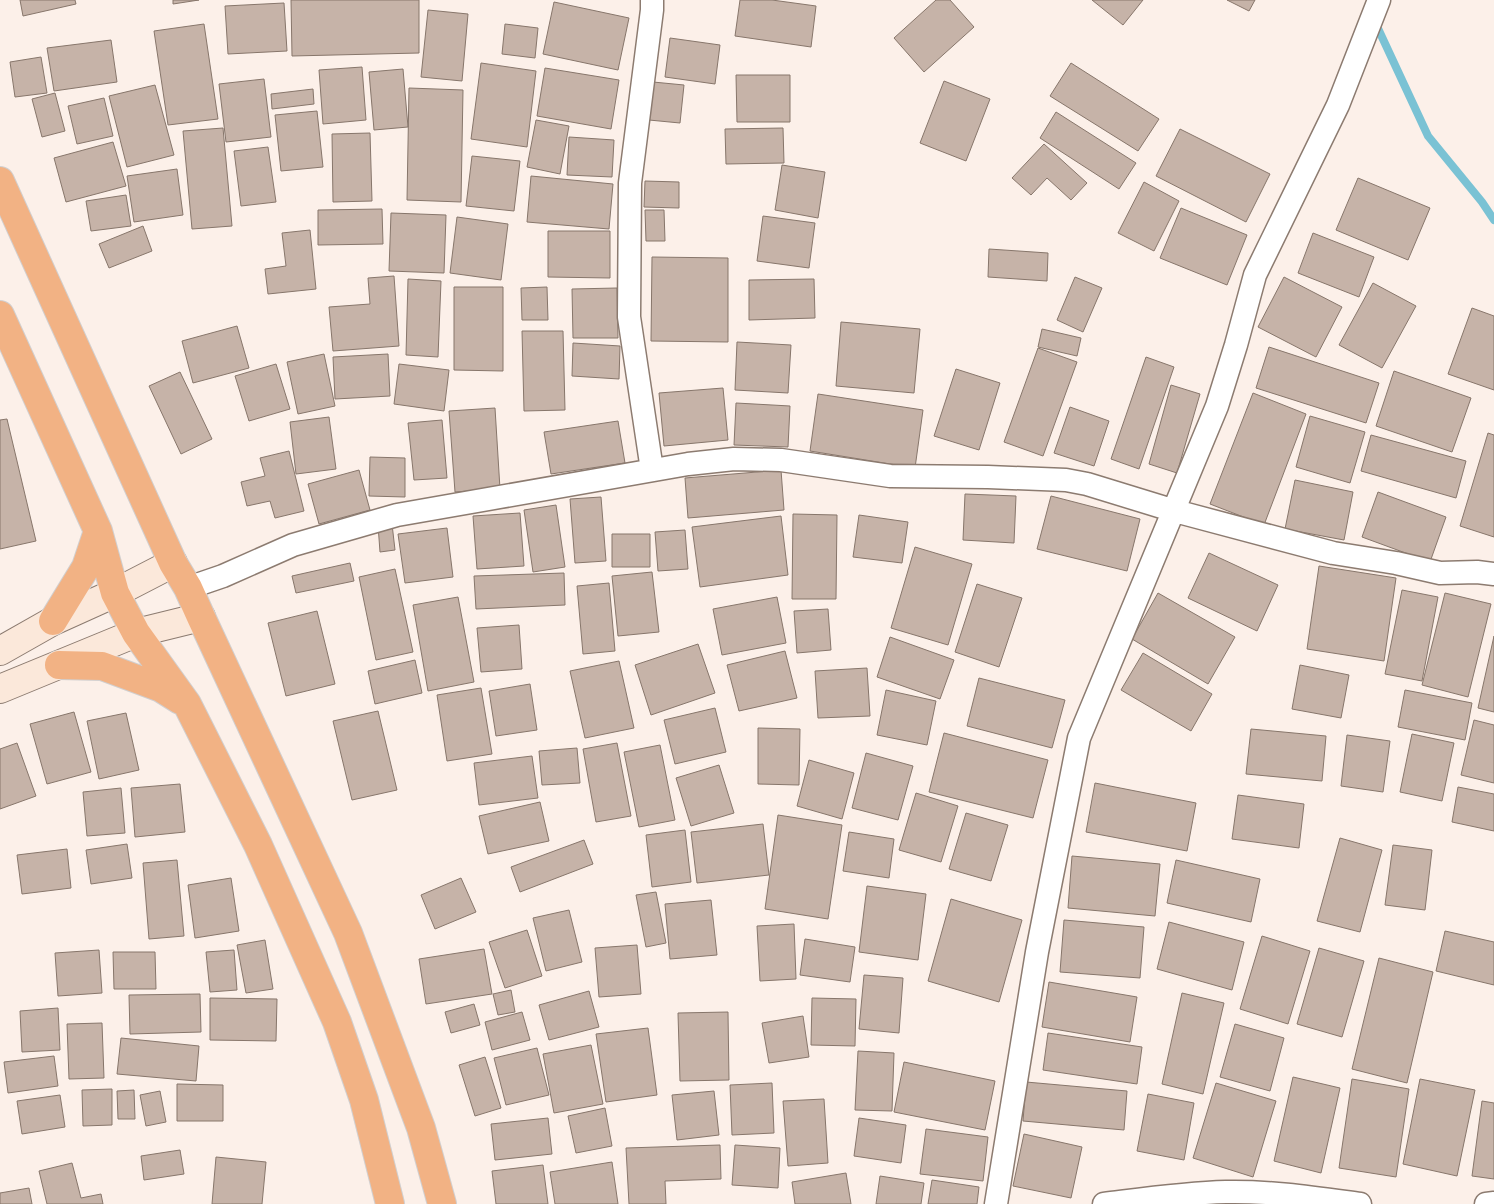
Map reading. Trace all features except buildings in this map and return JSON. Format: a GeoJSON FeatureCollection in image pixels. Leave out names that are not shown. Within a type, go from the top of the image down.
{"type":"FeatureCollection","features":[{"type":"Feature","properties":{"kind":"highway"},"geometry":{"type":"LineString","coordinates":[[0,181],[173,563],[188,588],[348,932],[420,1128],[442,1204]]}},
{"type":"Feature","properties":{"kind":"highway"},"geometry":{"type":"LineString","coordinates":[[0,315],[98,531],[115,593],[136,633],[187,704],[258,845],[337,1022],[364,1100],[390,1204]]}},
{"type":"Feature","properties":{"kind":"highway"},"geometry":{"type":"LineString","coordinates":[[53,621],[86,567],[98,531]]}},
{"type":"Feature","properties":{"kind":"highway"},"geometry":{"type":"LineString","coordinates":[[59,665],[102,666],[161,688],[187,704]]}},
{"type":"Feature","properties":{"kind":"street"},"geometry":{"type":"LineString","coordinates":[[652,470],[630,317],[630,183],[654,3]]}},
{"type":"Feature","properties":{"kind":"street"},"geometry":{"type":"LineString","coordinates":[[996,1204],[1037,952],[1079,738],[1217,406],[1255,276],[1338,105],[1377,4]]}},
{"type":"Feature","properties":{"kind":"street"},"geometry":{"type":"LineString","coordinates":[[188,588],[222,576],[293,545],[329,533],[397,515],[688,464],[734,459],[781,460],[890,476],[1066,480],[1087,484],[1174,512],[1333,553],[1396,563],[1440,573],[1477,572],[1494,574]]}},
{"type":"Feature","properties":{"kind":"street"},"geometry":{"type":"LineString","coordinates":[[0,651],[53,621],[115,593],[173,563]]}},
{"type":"Feature","properties":{"kind":"street"},"geometry":{"type":"LineString","coordinates":[[0,689],[136,633],[201,617]]}},
{"type":"Feature","properties":{"kind":"street"},"geometry":{"type":"LineString","coordinates":[[1104,1204],[1178,1195],[1227,1192],[1267,1199],[1301,1196],[1360,1204]]}},
{"type":"Feature","properties":{"kind":"street"},"geometry":{"type":"LineString","coordinates":[[1486,1204],[1494,1203]]}},
{"type":"Feature","properties":{"kind":"waterway"},"geometry":{"type":"LineString","coordinates":[[1375,22],[1428,136],[1482,202],[1494,220]]}}]}
